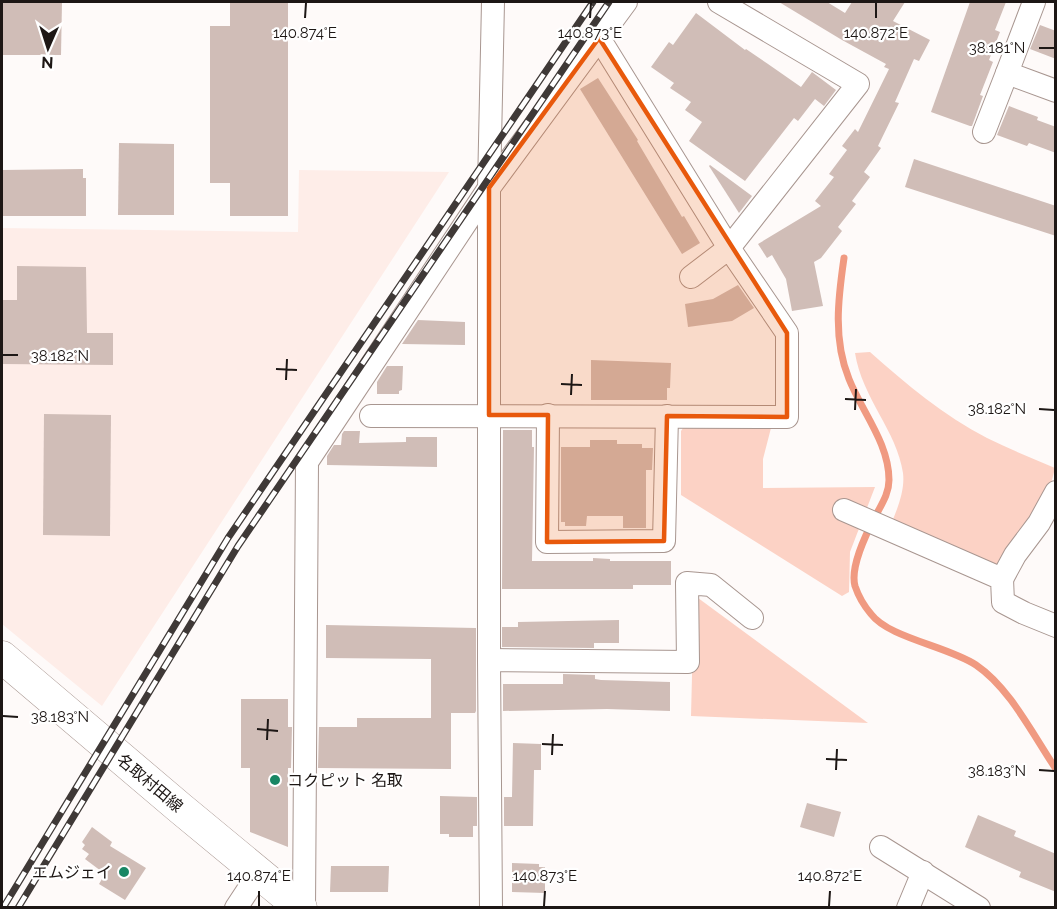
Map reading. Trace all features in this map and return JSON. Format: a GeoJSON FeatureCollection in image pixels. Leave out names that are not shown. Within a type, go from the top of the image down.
{"type":"FeatureCollection","features":[{"type":"Feature","properties":{"kind":"main road","name":"名取村田線"},"geometry":{"type":"LineString","coordinates":[[2,657],[303,908]]}},
{"type":"Feature","properties":{"kind":"street"},"geometry":{"type":"LineString","coordinates":[[491,908],[489,188],[493,2]]}},
{"type":"Feature","properties":{"kind":"street"},"geometry":{"type":"LineString","coordinates":[[303,908],[308,462],[489,188],[626,2]]}},
{"type":"Feature","properties":{"kind":"street"},"geometry":{"type":"LineString","coordinates":[[691,277],[729,248],[858,84],[719,2]]}},
{"type":"Feature","properties":{"kind":"street"},"geometry":{"type":"LineString","coordinates":[[984,132],[1034,2]]}},
{"type":"Feature","properties":{"kind":"street"},"geometry":{"type":"LineString","coordinates":[[371,416],[787,417],[787,333],[729,248],[599,38]]}},
{"type":"Feature","properties":{"kind":"street"},"geometry":{"type":"LineString","coordinates":[[1007,73],[1056,91]]}},
{"type":"Feature","properties":{"kind":"street"},"geometry":{"type":"LineString","coordinates":[[548,415],[547,542],[664,541],[667,416]]}},
{"type":"Feature","properties":{"kind":"street"},"geometry":{"type":"LineString","coordinates":[[1056,492],[1039,523],[1002,579],[1003,602],[1056,626]]}},
{"type":"Feature","properties":{"kind":"street"},"geometry":{"type":"LineString","coordinates":[[844,510],[1002,579]]}},
{"type":"Feature","properties":{"kind":"street"},"geometry":{"type":"LineString","coordinates":[[489,660],[687,662],[687,583],[711,585],[752,618]]}},
{"type":"Feature","properties":{"kind":"street"},"geometry":{"type":"LineString","coordinates":[[882,847],[979,908]]}},
{"type":"Feature","properties":{"kind":"street"},"geometry":{"type":"LineString","coordinates":[[908,908],[923,872]]}},
{"type":"Feature","properties":{"kind":"street"},"geometry":{"type":"LineString","coordinates":[[236,908],[259,873]]}},
{"type":"Feature","properties":{"kind":"highlighted area"},"geometry":{"type":"Polygon","coordinates":[[[599,38],[787,333],[787,417],[667,416],[664,541],[547,542],[548,415],[489,415],[489,188],[599,38]]]}},
{"type":"Feature","properties":{"kind":"shaded area"},"geometry":{"type":"Polygon","coordinates":[[[299,170],[449,172],[102,706],[2,624],[2,228],[298,232],[299,170]]]}},
{"type":"Feature","properties":{"kind":"shaded area"},"geometry":{"type":"Polygon","coordinates":[[[870,352],[956,420],[995,442],[1055,468],[1050,488],[999,568],[892,522],[902,492],[903,473],[894,443],[859,369],[855,353],[870,352]]]}},
{"type":"Feature","properties":{"kind":"shaded area"},"geometry":{"type":"Polygon","coordinates":[[[685,425],[771,428],[763,459],[763,488],[875,487],[850,552],[849,592],[842,596],[681,495],[681,431],[685,425]]]}},
{"type":"Feature","properties":{"kind":"shaded area"},"geometry":{"type":"Polygon","coordinates":[[[694,595],[868,723],[691,716],[694,595]]]}},
{"type":"Feature","properties":{"kind":"building"},"geometry":{"type":"Polygon","coordinates":[[[2,2],[62,2],[61,55],[2,55],[2,2]]]}},
{"type":"Feature","properties":{"kind":"building"},"geometry":{"type":"Polygon","coordinates":[[[230,2],[288,2],[288,216],[230,216],[230,183],[210,183],[210,26],[230,26],[230,2]]]}},
{"type":"Feature","properties":{"kind":"building"},"geometry":{"type":"Polygon","coordinates":[[[779,2],[827,2],[845,13],[852,2],[905,2],[893,21],[930,40],[919,61],[914,59],[895,102],[899,103],[878,146],[881,148],[864,172],[870,177],[852,201],[856,204],[838,227],[842,231],[821,258],[814,262],[823,306],[792,311],[786,279],[772,255],[767,258],[758,244],[821,206],[815,201],[834,177],[829,174],[847,150],[842,146],[855,129],[858,132],[889,69],[884,67],[886,64],[779,2]]]}},
{"type":"Feature","properties":{"kind":"building"},"geometry":{"type":"Polygon","coordinates":[[[970,2],[1006,2],[995,30],[1000,32],[989,60],[993,62],[980,95],[983,96],[972,126],[931,112],[970,2]]]}},
{"type":"Feature","properties":{"kind":"building"},"geometry":{"type":"Polygon","coordinates":[[[696,13],[745,50],[801,87],[812,72],[836,90],[824,106],[815,99],[798,121],[794,118],[745,181],[689,141],[702,122],[685,110],[691,102],[670,88],[674,83],[651,67],[669,42],[673,45],[696,13]]]}},
{"type":"Feature","properties":{"kind":"building"},"geometry":{"type":"Polygon","coordinates":[[[1040,25],[1056,31],[1056,59],[1030,49],[1040,25]]]}},
{"type":"Feature","properties":{"kind":"building"},"geometry":{"type":"Polygon","coordinates":[[[598,78],[700,243],[682,254],[580,89],[598,78]]]}},
{"type":"Feature","properties":{"kind":"building"},"geometry":{"type":"Polygon","coordinates":[[[1009,106],[1056,127],[1056,153],[997,135],[1009,106]]]}},
{"type":"Feature","properties":{"kind":"building"},"geometry":{"type":"Polygon","coordinates":[[[119,143],[174,144],[174,215],[118,215],[119,143]]]}},
{"type":"Feature","properties":{"kind":"building"},"geometry":{"type":"Polygon","coordinates":[[[914,159],[1056,206],[1056,236],[905,187],[914,159]]]}},
{"type":"Feature","properties":{"kind":"building"},"geometry":{"type":"Polygon","coordinates":[[[709,166],[752,196],[739,213],[709,166]]]}},
{"type":"Feature","properties":{"kind":"building"},"geometry":{"type":"Polygon","coordinates":[[[83,169],[83,178],[86,178],[86,216],[2,216],[2,170],[83,169]]]}},
{"type":"Feature","properties":{"kind":"building"},"geometry":{"type":"Polygon","coordinates":[[[17,266],[86,267],[87,333],[113,333],[113,365],[2,364],[2,300],[17,300],[17,266]]]}},
{"type":"Feature","properties":{"kind":"building"},"geometry":{"type":"Polygon","coordinates":[[[738,285],[754,308],[732,321],[688,327],[685,304],[713,299],[738,285]]]}},
{"type":"Feature","properties":{"kind":"building"},"geometry":{"type":"Polygon","coordinates":[[[418,320],[465,322],[465,345],[402,344],[418,320]]]}},
{"type":"Feature","properties":{"kind":"building"},"geometry":{"type":"Polygon","coordinates":[[[591,360],[671,363],[667,400],[591,400],[591,360]]]}},
{"type":"Feature","properties":{"kind":"building"},"geometry":{"type":"Polygon","coordinates":[[[387,366],[403,366],[402,390],[399,394],[377,394],[377,382],[387,366]]]}},
{"type":"Feature","properties":{"kind":"building"},"geometry":{"type":"Polygon","coordinates":[[[44,414],[111,415],[110,536],[43,535],[44,414]]]}},
{"type":"Feature","properties":{"kind":"building"},"geometry":{"type":"Polygon","coordinates":[[[503,430],[532,430],[532,447],[534,447],[532,561],[593,561],[593,558],[610,559],[610,561],[671,561],[671,585],[633,585],[633,589],[502,589],[503,430]]]}},
{"type":"Feature","properties":{"kind":"building"},"geometry":{"type":"Polygon","coordinates":[[[344,431],[360,431],[359,443],[406,442],[406,437],[437,437],[437,467],[327,465],[327,456],[334,445],[341,445],[344,431]]]}},
{"type":"Feature","properties":{"kind":"building"},"geometry":{"type":"Polygon","coordinates":[[[590,440],[617,440],[617,444],[642,444],[642,448],[653,448],[652,470],[646,470],[646,528],[623,528],[623,516],[587,516],[586,526],[565,526],[565,522],[561,522],[561,447],[590,447],[590,440]]]}},
{"type":"Feature","properties":{"kind":"building"},"geometry":{"type":"Polygon","coordinates":[[[619,620],[619,643],[594,643],[594,648],[502,647],[502,627],[518,627],[518,622],[619,620]]]}},
{"type":"Feature","properties":{"kind":"building"},"geometry":{"type":"Polygon","coordinates":[[[326,625],[476,628],[476,711],[475,713],[451,713],[451,769],[318,768],[319,727],[357,727],[357,718],[431,718],[431,659],[326,658],[326,625]]]}},
{"type":"Feature","properties":{"kind":"building"},"geometry":{"type":"Polygon","coordinates":[[[563,674],[595,675],[595,679],[601,680],[670,682],[670,711],[607,709],[503,711],[503,684],[563,684],[563,674]]]}},
{"type":"Feature","properties":{"kind":"building"},"geometry":{"type":"Polygon","coordinates":[[[241,699],[288,699],[288,727],[292,727],[291,768],[288,768],[288,847],[250,832],[250,768],[241,768],[241,699]]]}},
{"type":"Feature","properties":{"kind":"building"},"geometry":{"type":"Polygon","coordinates":[[[513,743],[541,744],[541,770],[534,770],[533,826],[504,826],[504,797],[512,797],[513,743]]]}},
{"type":"Feature","properties":{"kind":"building"},"geometry":{"type":"Polygon","coordinates":[[[440,796],[477,797],[477,826],[473,826],[473,837],[449,837],[449,834],[440,834],[440,796]]]}},
{"type":"Feature","properties":{"kind":"building"},"geometry":{"type":"Polygon","coordinates":[[[807,803],[841,812],[834,837],[800,827],[807,803]]]}},
{"type":"Feature","properties":{"kind":"building"},"geometry":{"type":"Polygon","coordinates":[[[978,815],[1016,831],[1014,836],[1056,854],[1056,892],[1019,877],[1021,872],[965,847],[978,815]]]}},
{"type":"Feature","properties":{"kind":"building"},"geometry":{"type":"Polygon","coordinates":[[[92,827],[112,842],[110,846],[146,868],[125,900],[99,884],[105,874],[85,859],[89,854],[82,849],[85,845],[82,842],[92,827]]]}},
{"type":"Feature","properties":{"kind":"building"},"geometry":{"type":"Polygon","coordinates":[[[512,863],[539,864],[539,867],[545,867],[545,893],[512,892],[512,863]]]}},
{"type":"Feature","properties":{"kind":"building"},"geometry":{"type":"Polygon","coordinates":[[[331,866],[389,866],[388,892],[330,892],[331,866]]]}},
{"type":"Feature","properties":{"kind":"waterway"},"geometry":{"type":"LineString","coordinates":[[844,258],[838,319],[844,364],[854,391],[880,440],[888,466],[889,480],[886,495],[860,551],[854,579],[856,590],[866,608],[879,622],[904,636],[964,658],[988,675],[1010,699],[1056,769]]}},
{"type":"Feature","properties":{"kind":"railway"},"geometry":{"type":"LineString","coordinates":[[3,908],[228,538],[593,2]]}},
{"type":"Feature","properties":{"kind":"railway"},"geometry":{"type":"LineString","coordinates":[[18,908],[238,546],[609,2]]}},
{"type":"Feature","properties":{"kind":"place","name":"コクピット 名取"},"geometry":{"type":"Point","coordinates":[275,780]}},
{"type":"Feature","properties":{"kind":"place","name":"エムジェイ"},"geometry":{"type":"Point","coordinates":[124,872]}}]}
